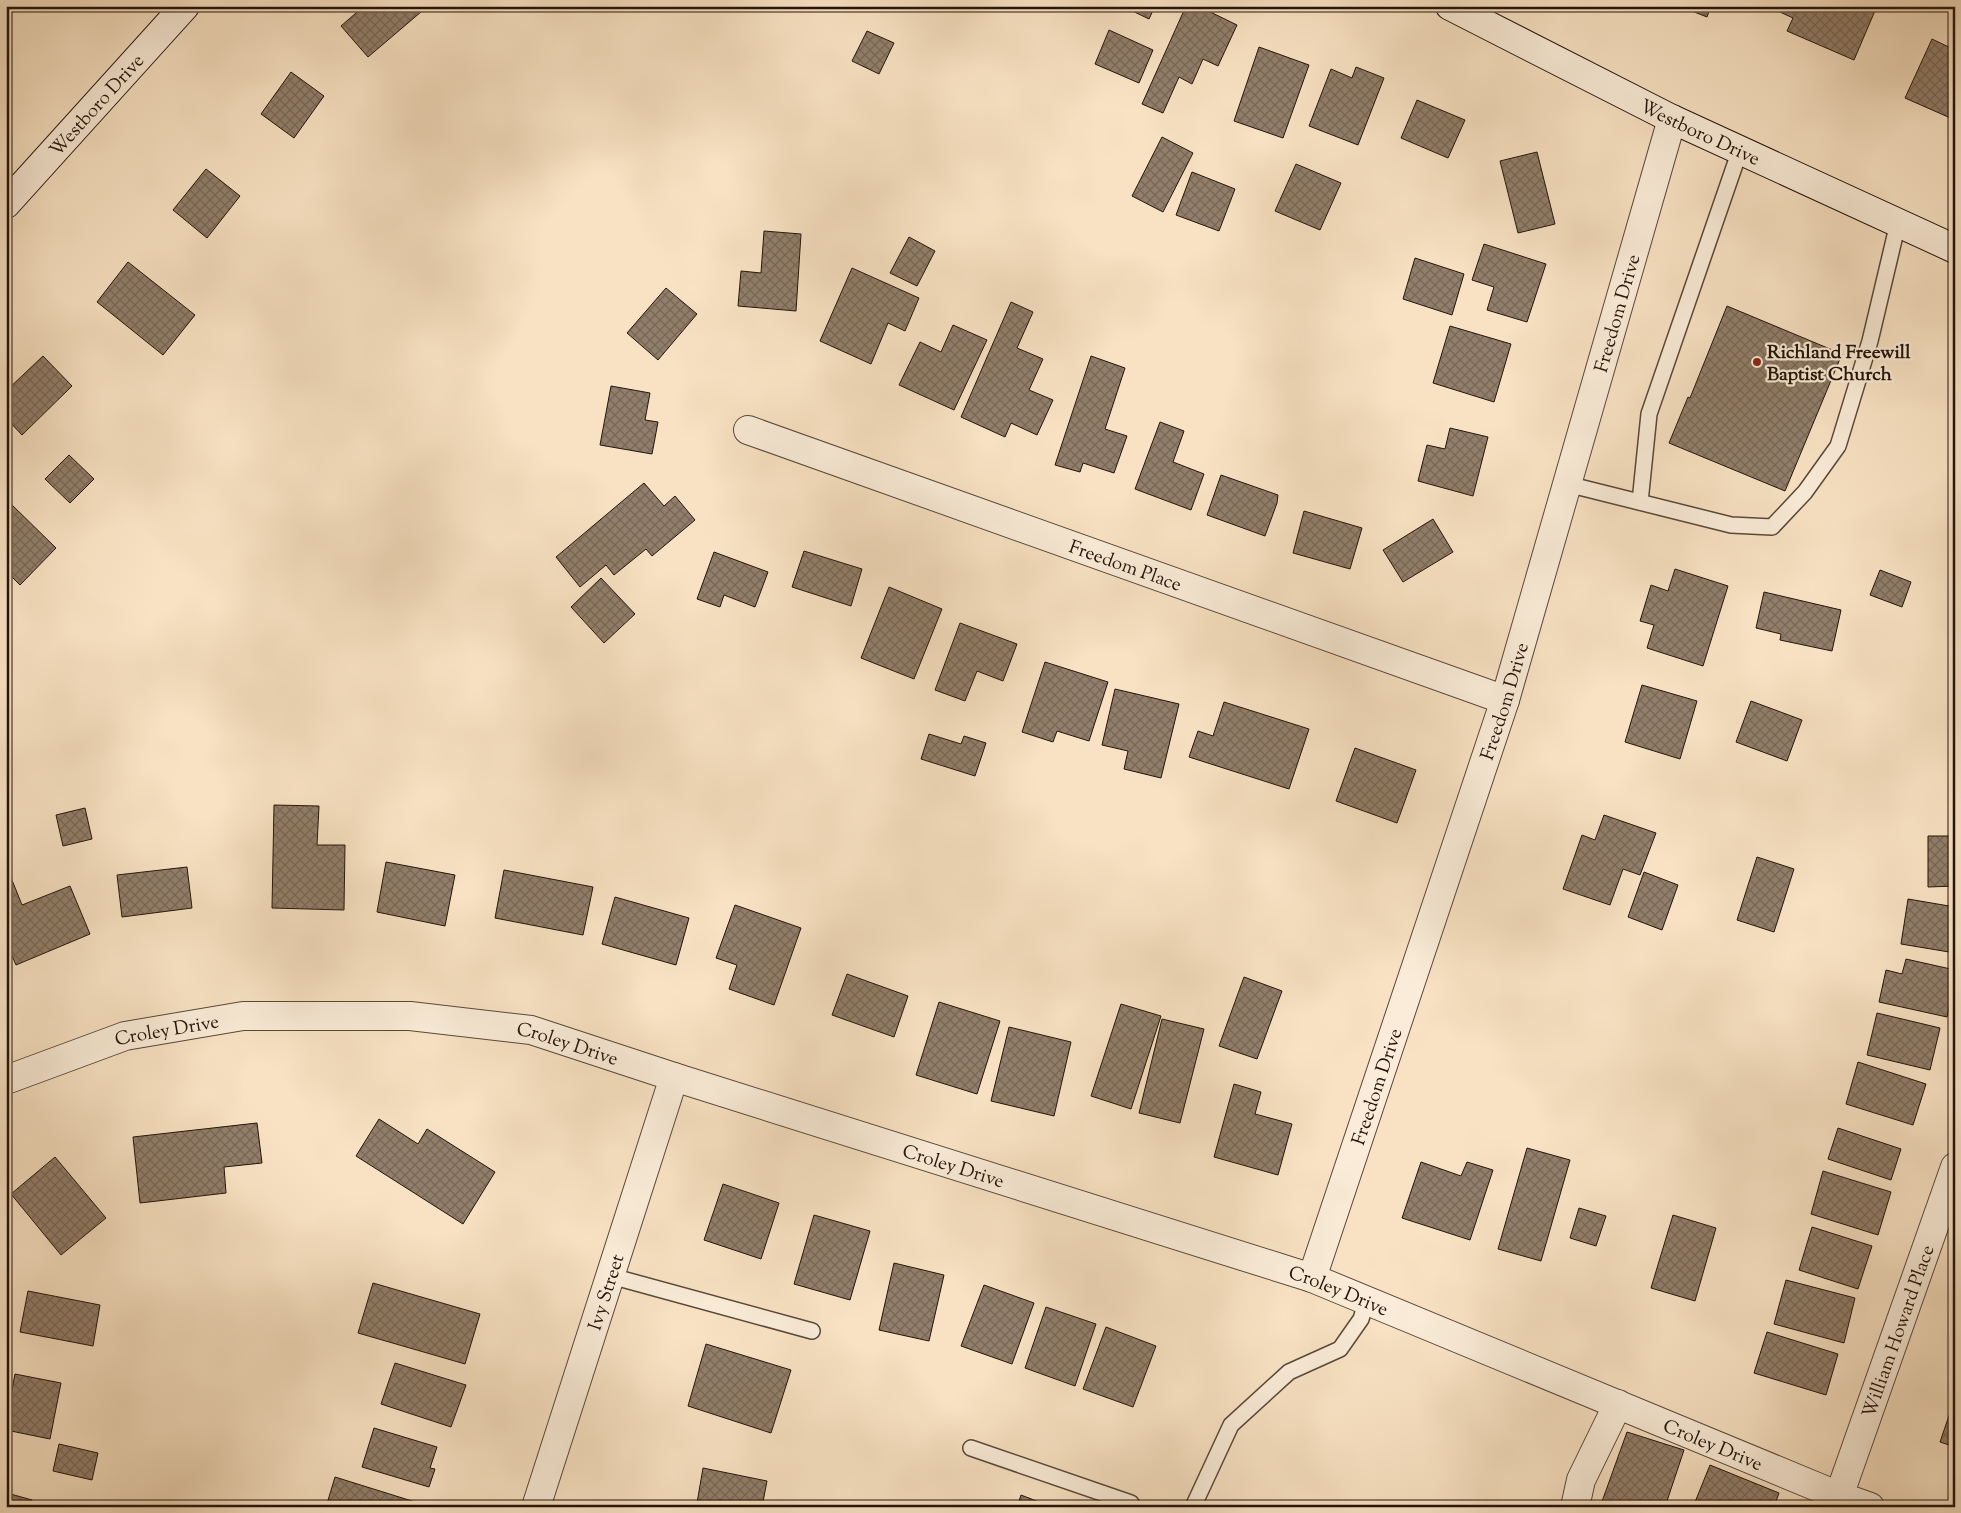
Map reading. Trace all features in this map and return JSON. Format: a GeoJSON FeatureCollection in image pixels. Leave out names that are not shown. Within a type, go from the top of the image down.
{"type":"FeatureCollection","features":[{"type":"Feature","properties":{"kind":"street","name":"Westboro Drive"},"geometry":{"type":"LineString","coordinates":[[6,204],[185,6]]}},
{"type":"Feature","properties":{"kind":"street","name":"Westboro Drive"},"geometry":{"type":"LineString","coordinates":[[1450,6],[1672,119],[1955,249]]}},
{"type":"Feature","properties":{"kind":"street","name":"Freedom Drive"},"geometry":{"type":"LineString","coordinates":[[1312,1278],[1504,700],[1672,119]]}},
{"type":"Feature","properties":{"kind":"street","name":"Freedom Place"},"geometry":{"type":"LineString","coordinates":[[748,430],[1504,700]]}},
{"type":"Feature","properties":{"kind":"street","name":"Croley Drive"},"geometry":{"type":"LineString","coordinates":[[6,1080],[125,1036],[243,1016],[410,1016],[531,1030],[674,1077],[1312,1278],[1839,1496],[1870,1507]]}},
{"type":"Feature","properties":{"kind":"street","name":"Ivy Street"},"geometry":{"type":"LineString","coordinates":[[536,1507],[674,1077]]}},
{"type":"Feature","properties":{"kind":"street","name":"William Howard Place"},"geometry":{"type":"LineString","coordinates":[[1839,1496],[1955,1167]]}},
{"type":"Feature","properties":{"kind":"street"},"geometry":{"type":"LineString","coordinates":[[1575,1507],[1581,1480],[1618,1404]]}},
{"type":"Feature","properties":{"kind":"lane"},"geometry":{"type":"LineString","coordinates":[[1640,502],[1649,414],[1740,150]]}},
{"type":"Feature","properties":{"kind":"lane"},"geometry":{"type":"LineString","coordinates":[[1567,484],[1731,525],[1772,526],[1805,492],[1838,446],[1870,341],[1898,223]]}},
{"type":"Feature","properties":{"kind":"lane"},"geometry":{"type":"LineString","coordinates":[[611,1276],[812,1331]]}},
{"type":"Feature","properties":{"kind":"lane"},"geometry":{"type":"LineString","coordinates":[[1193,1507],[1231,1426],[1289,1372],[1340,1349],[1361,1319],[1367,1300]]}},
{"type":"Feature","properties":{"kind":"lane"},"geometry":{"type":"LineString","coordinates":[[971,1448],[1131,1503]]}},
{"type":"Feature","properties":{"kind":"building"},"geometry":{"type":"Polygon","coordinates":[[[364,6],[428,6],[368,57],[341,26],[364,6]]]}},
{"type":"Feature","properties":{"kind":"building"},"geometry":{"type":"Polygon","coordinates":[[[1122,6],[1155,6],[1149,19],[1122,6]]]}},
{"type":"Feature","properties":{"kind":"building"},"geometry":{"type":"Polygon","coordinates":[[[1186,6],[1198,6],[1237,25],[1218,66],[1203,59],[1192,84],[1179,77],[1163,113],[1142,104],[1186,6]]]}},
{"type":"Feature","properties":{"kind":"building"},"geometry":{"type":"Polygon","coordinates":[[[1679,6],[1711,6],[1707,17],[1679,6]]]}},
{"type":"Feature","properties":{"kind":"building"},"geometry":{"type":"Polygon","coordinates":[[[1767,6],[1877,6],[1854,60],[1787,31],[1793,18],[1767,6]]]}},
{"type":"Feature","properties":{"kind":"building"},"geometry":{"type":"Polygon","coordinates":[[[1109,30],[1153,50],[1139,83],[1095,64],[1109,30]]]}},
{"type":"Feature","properties":{"kind":"building"},"geometry":{"type":"Polygon","coordinates":[[[867,31],[894,43],[879,74],[852,61],[867,31]]]}},
{"type":"Feature","properties":{"kind":"building"},"geometry":{"type":"Polygon","coordinates":[[[1932,39],[1955,50],[1955,120],[1905,98],[1932,39]]]}},
{"type":"Feature","properties":{"kind":"building"},"geometry":{"type":"Polygon","coordinates":[[[1259,47],[1309,65],[1283,138],[1234,121],[1259,47]]]}},
{"type":"Feature","properties":{"kind":"building"},"geometry":{"type":"Polygon","coordinates":[[[1356,67],[1384,78],[1358,145],[1309,126],[1331,69],[1352,78],[1356,67]]]}},
{"type":"Feature","properties":{"kind":"building"},"geometry":{"type":"Polygon","coordinates":[[[291,72],[324,96],[294,138],[261,114],[291,72]]]}},
{"type":"Feature","properties":{"kind":"building"},"geometry":{"type":"Polygon","coordinates":[[[1417,100],[1465,120],[1448,158],[1401,138],[1417,100]]]}},
{"type":"Feature","properties":{"kind":"building"},"geometry":{"type":"Polygon","coordinates":[[[1162,137],[1193,153],[1163,212],[1132,196],[1162,137]]]}},
{"type":"Feature","properties":{"kind":"building"},"geometry":{"type":"Polygon","coordinates":[[[1537,152],[1555,224],[1518,233],[1500,161],[1537,152]]]}},
{"type":"Feature","properties":{"kind":"building"},"geometry":{"type":"Polygon","coordinates":[[[1296,164],[1341,183],[1320,230],[1275,211],[1296,164]]]}},
{"type":"Feature","properties":{"kind":"building"},"geometry":{"type":"Polygon","coordinates":[[[206,169],[240,196],[207,238],[173,210],[206,169]]]}},
{"type":"Feature","properties":{"kind":"building"},"geometry":{"type":"Polygon","coordinates":[[[1192,172],[1235,189],[1219,231],[1176,215],[1192,172]]]}},
{"type":"Feature","properties":{"kind":"building"},"geometry":{"type":"Polygon","coordinates":[[[764,231],[801,234],[796,311],[738,306],[741,271],[761,273],[764,231]]]}},
{"type":"Feature","properties":{"kind":"building"},"geometry":{"type":"Polygon","coordinates":[[[909,237],[935,251],[917,286],[890,273],[909,237]]]}},
{"type":"Feature","properties":{"kind":"building"},"geometry":{"type":"Polygon","coordinates":[[[1484,244],[1546,264],[1527,322],[1487,310],[1494,287],[1472,280],[1484,244]]]}},
{"type":"Feature","properties":{"kind":"building"},"geometry":{"type":"Polygon","coordinates":[[[1415,258],[1464,274],[1452,315],[1403,299],[1415,258]]]}},
{"type":"Feature","properties":{"kind":"building"},"geometry":{"type":"Polygon","coordinates":[[[128,262],[195,315],[163,355],[97,302],[128,262]]]}},
{"type":"Feature","properties":{"kind":"building"},"geometry":{"type":"Polygon","coordinates":[[[852,268],[919,298],[905,331],[888,323],[871,364],[820,341],[852,268]]]}},
{"type":"Feature","properties":{"kind":"building"},"geometry":{"type":"Polygon","coordinates":[[[666,288],[697,314],[658,360],[627,333],[666,288]]]}},
{"type":"Feature","properties":{"kind":"building"},"geometry":{"type":"Polygon","coordinates":[[[1011,302],[1033,312],[1017,348],[1043,359],[1029,390],[1053,400],[1037,435],[1011,423],[1005,437],[961,417],[1011,302]]]}},
{"type":"Feature","properties":{"kind":"building"},"geometry":{"type":"Polygon","coordinates":[[[1727,306],[1842,354],[1785,491],[1669,443],[1688,397],[1690,398],[1727,306]]]}},
{"type":"Feature","properties":{"kind":"building"},"geometry":{"type":"Polygon","coordinates":[[[953,325],[987,340],[954,410],[899,385],[920,342],[941,352],[953,325]]]}},
{"type":"Feature","properties":{"kind":"building"},"geometry":{"type":"Polygon","coordinates":[[[1450,326],[1511,344],[1494,402],[1433,383],[1450,326]]]}},
{"type":"Feature","properties":{"kind":"building"},"geometry":{"type":"Polygon","coordinates":[[[43,356],[72,386],[22,435],[6,418],[6,391],[43,356]]]}},
{"type":"Feature","properties":{"kind":"building"},"geometry":{"type":"Polygon","coordinates":[[[1091,356],[1125,368],[1105,429],[1127,436],[1114,473],[1083,463],[1080,472],[1055,465],[1091,356]]]}},
{"type":"Feature","properties":{"kind":"building"},"geometry":{"type":"Polygon","coordinates":[[[611,386],[650,393],[645,420],[658,422],[652,454],[600,445],[611,386]]]}},
{"type":"Feature","properties":{"kind":"building"},"geometry":{"type":"Polygon","coordinates":[[[1160,422],[1184,431],[1173,462],[1204,474],[1191,510],[1135,489],[1160,422]]]}},
{"type":"Feature","properties":{"kind":"building"},"geometry":{"type":"Polygon","coordinates":[[[1450,428],[1488,437],[1473,496],[1418,481],[1427,445],[1445,449],[1450,428]]]}},
{"type":"Feature","properties":{"kind":"building"},"geometry":{"type":"Polygon","coordinates":[[[69,455],[94,479],[70,503],[45,479],[69,455]]]}},
{"type":"Feature","properties":{"kind":"building"},"geometry":{"type":"Polygon","coordinates":[[[1221,475],[1278,495],[1265,536],[1207,515],[1221,475]]]}},
{"type":"Feature","properties":{"kind":"building"},"geometry":{"type":"Polygon","coordinates":[[[644,483],[664,506],[675,496],[695,520],[652,556],[646,549],[614,575],[606,565],[580,587],[556,557],[644,483]]]}},
{"type":"Feature","properties":{"kind":"building"},"geometry":{"type":"Polygon","coordinates":[[[10,503],[56,548],[20,585],[6,571],[6,506],[10,503]]]}},
{"type":"Feature","properties":{"kind":"building"},"geometry":{"type":"Polygon","coordinates":[[[1304,511],[1362,528],[1350,569],[1293,553],[1304,511]]]}},
{"type":"Feature","properties":{"kind":"building"},"geometry":{"type":"Polygon","coordinates":[[[1433,519],[1453,552],[1403,582],[1383,550],[1433,519]]]}},
{"type":"Feature","properties":{"kind":"building"},"geometry":{"type":"Polygon","coordinates":[[[804,551],[862,569],[851,606],[792,587],[804,551]]]}},
{"type":"Feature","properties":{"kind":"building"},"geometry":{"type":"Polygon","coordinates":[[[714,552],[768,572],[755,607],[724,595],[720,607],[697,599],[714,552]]]}},
{"type":"Feature","properties":{"kind":"building"},"geometry":{"type":"Polygon","coordinates":[[[1675,569],[1728,586],[1703,666],[1647,648],[1654,625],[1640,621],[1651,585],[1668,591],[1675,569]]]}},
{"type":"Feature","properties":{"kind":"building"},"geometry":{"type":"Polygon","coordinates":[[[1880,570],[1911,582],[1902,607],[1870,595],[1880,570]]]}},
{"type":"Feature","properties":{"kind":"building"},"geometry":{"type":"Polygon","coordinates":[[[601,578],[635,614],[604,643],[571,607],[601,578]]]}},
{"type":"Feature","properties":{"kind":"building"},"geometry":{"type":"Polygon","coordinates":[[[889,587],[942,609],[914,679],[861,658],[889,587]]]}},
{"type":"Feature","properties":{"kind":"building"},"geometry":{"type":"Polygon","coordinates":[[[1764,592],[1841,610],[1832,651],[1780,640],[1781,634],[1756,628],[1764,592]]]}},
{"type":"Feature","properties":{"kind":"building"},"geometry":{"type":"Polygon","coordinates":[[[960,623],[1017,644],[1003,681],[977,671],[965,701],[935,690],[960,623]]]}},
{"type":"Feature","properties":{"kind":"building"},"geometry":{"type":"Polygon","coordinates":[[[1045,662],[1108,682],[1089,741],[1057,731],[1053,742],[1022,732],[1045,662]]]}},
{"type":"Feature","properties":{"kind":"building"},"geometry":{"type":"Polygon","coordinates":[[[1642,685],[1697,701],[1680,759],[1625,742],[1642,685]]]}},
{"type":"Feature","properties":{"kind":"building"},"geometry":{"type":"Polygon","coordinates":[[[1115,689],[1179,704],[1161,778],[1124,769],[1128,751],[1102,745],[1115,689]]]}},
{"type":"Feature","properties":{"kind":"building"},"geometry":{"type":"Polygon","coordinates":[[[1751,701],[1802,720],[1787,761],[1736,742],[1751,701]]]}},
{"type":"Feature","properties":{"kind":"building"},"geometry":{"type":"Polygon","coordinates":[[[1224,702],[1309,729],[1289,789],[1189,757],[1198,731],[1213,736],[1224,702]]]}},
{"type":"Feature","properties":{"kind":"building"},"geometry":{"type":"Polygon","coordinates":[[[929,734],[961,744],[964,736],[986,743],[975,776],[921,759],[929,734]]]}},
{"type":"Feature","properties":{"kind":"building"},"geometry":{"type":"Polygon","coordinates":[[[1355,748],[1416,770],[1397,823],[1336,801],[1355,748]]]}},
{"type":"Feature","properties":{"kind":"building"},"geometry":{"type":"Polygon","coordinates":[[[274,805],[319,806],[317,845],[345,845],[344,910],[272,908],[274,805]]]}},
{"type":"Feature","properties":{"kind":"building"},"geometry":{"type":"Polygon","coordinates":[[[85,808],[92,839],[63,846],[56,815],[85,808]]]}},
{"type":"Feature","properties":{"kind":"building"},"geometry":{"type":"Polygon","coordinates":[[[1604,815],[1656,833],[1640,875],[1623,869],[1610,905],[1563,889],[1582,835],[1595,840],[1604,815]]]}},
{"type":"Feature","properties":{"kind":"building"},"geometry":{"type":"Polygon","coordinates":[[[1928,836],[1955,836],[1955,886],[1928,887],[1928,836]]]}},
{"type":"Feature","properties":{"kind":"building"},"geometry":{"type":"Polygon","coordinates":[[[1757,857],[1794,869],[1774,932],[1737,920],[1757,857]]]}},
{"type":"Feature","properties":{"kind":"building"},"geometry":{"type":"Polygon","coordinates":[[[386,862],[455,875],[445,926],[377,912],[386,862]]]}},
{"type":"Feature","properties":{"kind":"building"},"geometry":{"type":"Polygon","coordinates":[[[187,867],[192,908],[122,917],[117,875],[187,867]]]}},
{"type":"Feature","properties":{"kind":"building"},"geometry":{"type":"Polygon","coordinates":[[[504,870],[593,887],[583,935],[495,918],[504,870]]]}},
{"type":"Feature","properties":{"kind":"building"},"geometry":{"type":"Polygon","coordinates":[[[1644,872],[1678,885],[1662,930],[1628,917],[1644,872]]]}},
{"type":"Feature","properties":{"kind":"building"},"geometry":{"type":"Polygon","coordinates":[[[10,875],[22,905],[70,886],[90,934],[16,965],[6,942],[6,876],[10,875]]]}},
{"type":"Feature","properties":{"kind":"building"},"geometry":{"type":"Polygon","coordinates":[[[615,897],[689,918],[676,965],[602,944],[615,897]]]}},
{"type":"Feature","properties":{"kind":"building"},"geometry":{"type":"Polygon","coordinates":[[[1908,899],[1955,907],[1955,953],[1901,944],[1908,899]]]}},
{"type":"Feature","properties":{"kind":"building"},"geometry":{"type":"Polygon","coordinates":[[[735,905],[801,928],[774,1005],[729,989],[737,965],[716,958],[735,905]]]}},
{"type":"Feature","properties":{"kind":"building"},"geometry":{"type":"Polygon","coordinates":[[[1906,959],[1955,970],[1955,982],[1947,1017],[1879,1002],[1886,970],[1902,974],[1906,959]]]}},
{"type":"Feature","properties":{"kind":"building"},"geometry":{"type":"Polygon","coordinates":[[[847,974],[908,996],[894,1037],[832,1015],[847,974]]]}},
{"type":"Feature","properties":{"kind":"building"},"geometry":{"type":"Polygon","coordinates":[[[1244,977],[1282,991],[1257,1059],[1219,1046],[1244,977]]]}},
{"type":"Feature","properties":{"kind":"building"},"geometry":{"type":"Polygon","coordinates":[[[939,1002],[1000,1021],[977,1094],[916,1075],[939,1002]]]}},
{"type":"Feature","properties":{"kind":"building"},"geometry":{"type":"Polygon","coordinates":[[[1121,1004],[1161,1016],[1131,1109],[1091,1096],[1121,1004]]]}},
{"type":"Feature","properties":{"kind":"building"},"geometry":{"type":"Polygon","coordinates":[[[1877,1013],[1940,1028],[1930,1070],[1867,1055],[1877,1013]]]}},
{"type":"Feature","properties":{"kind":"building"},"geometry":{"type":"Polygon","coordinates":[[[1162,1019],[1204,1029],[1180,1123],[1139,1113],[1162,1019]]]}},
{"type":"Feature","properties":{"kind":"building"},"geometry":{"type":"Polygon","coordinates":[[[1009,1027],[1071,1042],[1054,1116],[991,1101],[1009,1027]]]}},
{"type":"Feature","properties":{"kind":"building"},"geometry":{"type":"Polygon","coordinates":[[[1858,1062],[1926,1084],[1913,1125],[1846,1104],[1858,1062]]]}},
{"type":"Feature","properties":{"kind":"building"},"geometry":{"type":"Polygon","coordinates":[[[1234,1084],[1261,1092],[1255,1114],[1292,1124],[1278,1175],[1214,1157],[1234,1084]]]}},
{"type":"Feature","properties":{"kind":"building"},"geometry":{"type":"Polygon","coordinates":[[[379,1119],[418,1144],[427,1129],[495,1172],[463,1224],[356,1156],[379,1119]]]}},
{"type":"Feature","properties":{"kind":"building"},"geometry":{"type":"Polygon","coordinates":[[[257,1123],[262,1163],[224,1167],[226,1193],[140,1203],[133,1137],[257,1123]]]}},
{"type":"Feature","properties":{"kind":"building"},"geometry":{"type":"Polygon","coordinates":[[[1838,1128],[1901,1149],[1891,1180],[1828,1159],[1838,1128]]]}},
{"type":"Feature","properties":{"kind":"building"},"geometry":{"type":"Polygon","coordinates":[[[1527,1148],[1570,1160],[1541,1261],[1498,1249],[1527,1148]]]}},
{"type":"Feature","properties":{"kind":"building"},"geometry":{"type":"Polygon","coordinates":[[[55,1157],[106,1218],[61,1255],[11,1194],[55,1157]]]}},
{"type":"Feature","properties":{"kind":"building"},"geometry":{"type":"Polygon","coordinates":[[[1421,1162],[1461,1176],[1467,1162],[1493,1170],[1470,1240],[1402,1218],[1421,1162]]]}},
{"type":"Feature","properties":{"kind":"building"},"geometry":{"type":"Polygon","coordinates":[[[1823,1171],[1891,1192],[1878,1235],[1811,1214],[1823,1171]]]}},
{"type":"Feature","properties":{"kind":"building"},"geometry":{"type":"Polygon","coordinates":[[[723,1184],[779,1203],[761,1259],[704,1240],[723,1184]]]}},
{"type":"Feature","properties":{"kind":"building"},"geometry":{"type":"Polygon","coordinates":[[[1579,1208],[1606,1216],[1596,1246],[1570,1238],[1579,1208]]]}},
{"type":"Feature","properties":{"kind":"building"},"geometry":{"type":"Polygon","coordinates":[[[814,1215],[870,1231],[850,1300],[794,1284],[814,1215]]]}},
{"type":"Feature","properties":{"kind":"building"},"geometry":{"type":"Polygon","coordinates":[[[1673,1215],[1716,1228],[1695,1301],[1651,1288],[1673,1215]]]}},
{"type":"Feature","properties":{"kind":"building"},"geometry":{"type":"Polygon","coordinates":[[[1812,1227],[1872,1246],[1858,1289],[1799,1270],[1812,1227]]]}},
{"type":"Feature","properties":{"kind":"building"},"geometry":{"type":"Polygon","coordinates":[[[894,1263],[944,1275],[929,1341],[879,1330],[894,1263]]]}},
{"type":"Feature","properties":{"kind":"building"},"geometry":{"type":"Polygon","coordinates":[[[1786,1280],[1855,1298],[1844,1343],[1774,1324],[1786,1280]]]}},
{"type":"Feature","properties":{"kind":"building"},"geometry":{"type":"Polygon","coordinates":[[[373,1283],[480,1314],[465,1364],[358,1333],[373,1283]]]}},
{"type":"Feature","properties":{"kind":"building"},"geometry":{"type":"Polygon","coordinates":[[[984,1285],[1034,1303],[1012,1364],[961,1346],[984,1285]]]}},
{"type":"Feature","properties":{"kind":"building"},"geometry":{"type":"Polygon","coordinates":[[[28,1291],[100,1305],[93,1346],[20,1332],[28,1291]]]}},
{"type":"Feature","properties":{"kind":"building"},"geometry":{"type":"Polygon","coordinates":[[[1046,1307],[1096,1324],[1075,1386],[1025,1368],[1046,1307]]]}},
{"type":"Feature","properties":{"kind":"building"},"geometry":{"type":"Polygon","coordinates":[[[1106,1327],[1156,1346],[1133,1407],[1083,1389],[1106,1327]]]}},
{"type":"Feature","properties":{"kind":"building"},"geometry":{"type":"Polygon","coordinates":[[[1767,1332],[1838,1354],[1826,1395],[1754,1373],[1767,1332]]]}},
{"type":"Feature","properties":{"kind":"building"},"geometry":{"type":"Polygon","coordinates":[[[706,1344],[791,1370],[771,1433],[688,1406],[706,1344]]]}},
{"type":"Feature","properties":{"kind":"building"},"geometry":{"type":"Polygon","coordinates":[[[395,1363],[466,1385],[451,1427],[381,1404],[395,1363]]]}},
{"type":"Feature","properties":{"kind":"building"},"geometry":{"type":"Polygon","coordinates":[[[15,1374],[61,1383],[50,1439],[6,1430],[15,1374]]]}},
{"type":"Feature","properties":{"kind":"building"},"geometry":{"type":"Polygon","coordinates":[[[1955,1398],[1955,1447],[1940,1442],[1955,1398]]]}},
{"type":"Feature","properties":{"kind":"building"},"geometry":{"type":"Polygon","coordinates":[[[374,1428],[437,1447],[430,1468],[435,1469],[429,1487],[362,1467],[374,1428]]]}},
{"type":"Feature","properties":{"kind":"building"},"geometry":{"type":"Polygon","coordinates":[[[1627,1432],[1684,1450],[1665,1507],[1600,1507],[1627,1432]]]}},
{"type":"Feature","properties":{"kind":"building"},"geometry":{"type":"Polygon","coordinates":[[[59,1444],[98,1453],[92,1480],[53,1471],[59,1444]]]}},
{"type":"Feature","properties":{"kind":"building"},"geometry":{"type":"Polygon","coordinates":[[[1710,1465],[1779,1493],[1774,1507],[1693,1507],[1710,1465]]]}},
{"type":"Feature","properties":{"kind":"building"},"geometry":{"type":"Polygon","coordinates":[[[703,1468],[767,1481],[762,1507],[717,1507],[697,1503],[703,1468]]]}},
{"type":"Feature","properties":{"kind":"building"},"geometry":{"type":"Polygon","coordinates":[[[335,1477],[428,1506],[326,1507],[335,1477]]]}},
{"type":"Feature","properties":{"kind":"building"},"geometry":{"type":"Polygon","coordinates":[[[7,1493],[32,1500],[30,1507],[6,1507],[7,1493]]]}},
{"type":"Feature","properties":{"kind":"building"},"geometry":{"type":"Polygon","coordinates":[[[1021,1495],[1052,1507],[1017,1507],[1021,1495]]]}},
{"type":"Feature","properties":{"kind":"place","name":"Richland Freewill Baptist Church"},"geometry":{"type":"Point","coordinates":[1757,362]}}]}
